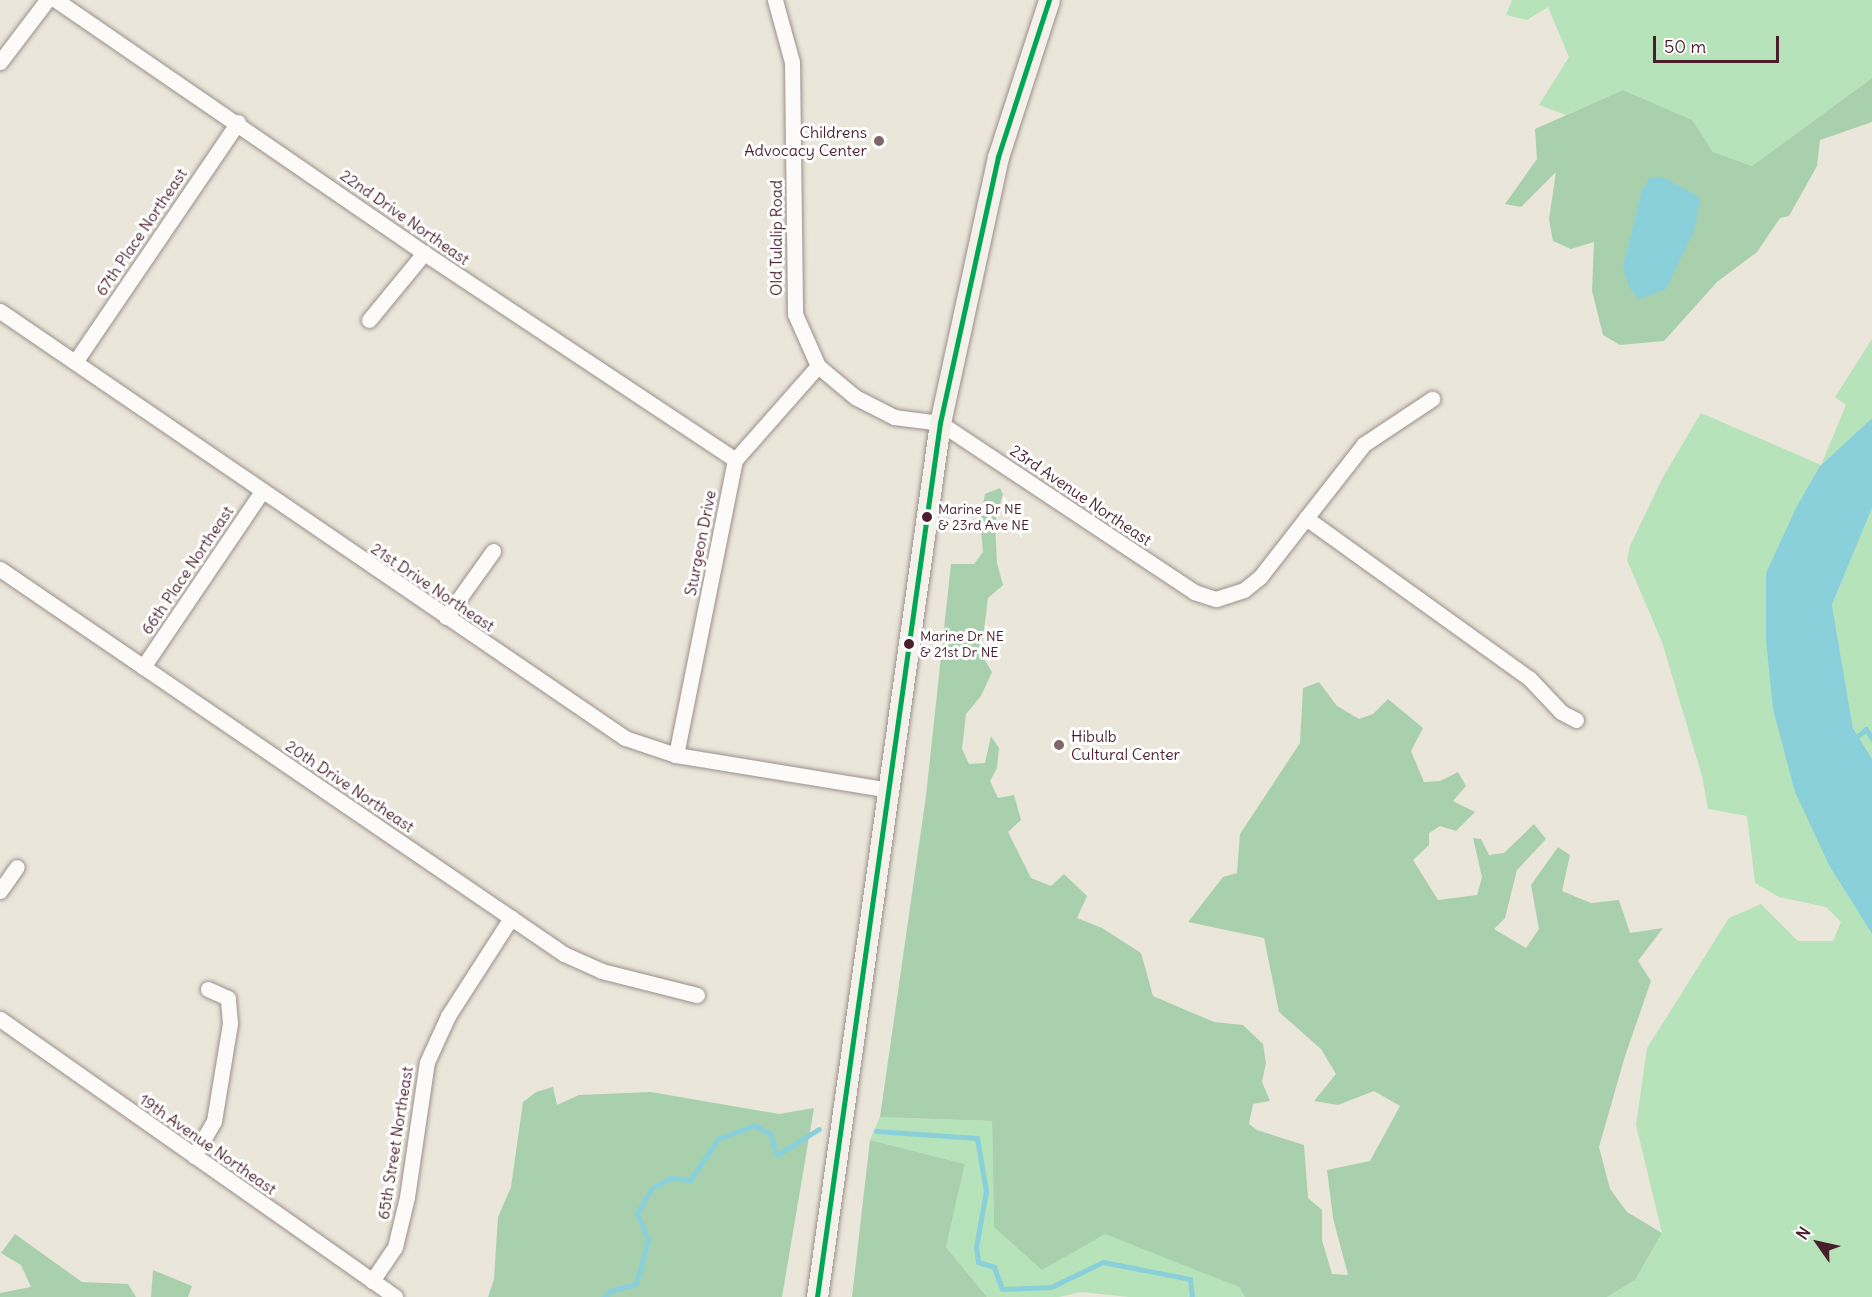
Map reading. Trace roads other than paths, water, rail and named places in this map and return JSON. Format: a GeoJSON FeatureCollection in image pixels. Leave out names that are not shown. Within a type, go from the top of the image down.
{"type":"FeatureCollection","features":[{"type":"Feature","properties":{"kind":"main road"},"geometry":{"type":"LineString","coordinates":[[817,1297],[940,423],[998,157],[1049,0]]}},
{"type":"Feature","properties":{"kind":"street"},"geometry":{"type":"LineString","coordinates":[[0,62],[47,0]]}},
{"type":"Feature","properties":{"kind":"street","name":"22nd Drive Northeast"},"geometry":{"type":"LineString","coordinates":[[56,0],[238,122],[424,253],[735,460]]}},
{"type":"Feature","properties":{"kind":"street","name":"Old Tulalip Road"},"geometry":{"type":"LineString","coordinates":[[775,0],[792,62],[795,314],[818,366]]}},
{"type":"Feature","properties":{"kind":"street","name":"67th Place Northeast"},"geometry":{"type":"LineString","coordinates":[[75,362],[238,122]]}},
{"type":"Feature","properties":{"kind":"street"},"geometry":{"type":"LineString","coordinates":[[369,320],[424,253]]}},
{"type":"Feature","properties":{"kind":"street","name":"21st Drive Northeast"},"geometry":{"type":"LineString","coordinates":[[0,311],[261,493],[625,738],[676,755],[889,790]]}},
{"type":"Feature","properties":{"kind":"street"},"geometry":{"type":"LineString","coordinates":[[735,460],[818,366]]}},
{"type":"Feature","properties":{"kind":"street","name":"23rd Avenue Northeast"},"geometry":{"type":"LineString","coordinates":[[818,366],[845,391],[894,417],[940,423],[1194,592],[1209,597],[1229,597],[1244,590],[1260,577],[1364,444],[1432,399]]}},
{"type":"Feature","properties":{"kind":"street","name":"Sturgeon Drive"},"geometry":{"type":"LineString","coordinates":[[676,755],[735,460]]}},
{"type":"Feature","properties":{"kind":"street","name":"66th Place Northeast"},"geometry":{"type":"LineString","coordinates":[[144,667],[261,493]]}},
{"type":"Feature","properties":{"kind":"street"},"geometry":{"type":"LineString","coordinates":[[1306,518],[1529,678],[1561,712],[1576,720]]}},
{"type":"Feature","properties":{"kind":"street"},"geometry":{"type":"LineString","coordinates":[[446,617],[493,551]]}},
{"type":"Feature","properties":{"kind":"street","name":"20th Drive Northeast"},"geometry":{"type":"LineString","coordinates":[[0,569],[564,954],[602,971],[697,995]]}},
{"type":"Feature","properties":{"kind":"street"},"geometry":{"type":"LineString","coordinates":[[0,891],[17,867]]}},
{"type":"Feature","properties":{"kind":"street","name":"65th Street Northeast"},"geometry":{"type":"LineString","coordinates":[[372,1281],[395,1247],[407,1197],[427,1062],[448,1016],[511,918]]}},
{"type":"Feature","properties":{"kind":"street"},"geometry":{"type":"LineString","coordinates":[[194,1156],[214,1121],[230,1023],[228,998],[208,989]]}},
{"type":"Feature","properties":{"kind":"street","name":"19th Avenue Northeast"},"geometry":{"type":"LineString","coordinates":[[0,1019],[395,1297]]}},
{"type":"Feature","properties":{"kind":"water"},"geometry":{"type":"Polygon","coordinates":[[[1662,177],[1700,197],[1698,213],[1693,233],[1666,289],[1639,299],[1629,287],[1623,266],[1642,190],[1650,178],[1662,177]]]}},
{"type":"Feature","properties":{"kind":"water"},"geometry":{"type":"Polygon","coordinates":[[[1872,418],[1872,508],[1832,605],[1853,728],[1872,759],[1872,934],[1830,867],[1795,792],[1773,709],[1766,640],[1766,573],[1797,506],[1820,466],[1872,418]]]}},
{"type":"Feature","properties":{"kind":"waterway"},"geometry":{"type":"LineString","coordinates":[[1853,740],[1866,729],[1872,739]]}},
{"type":"Feature","properties":{"kind":"waterway"},"geometry":{"type":"LineString","coordinates":[[604,1297],[610,1291],[636,1284],[648,1240],[637,1213],[652,1188],[671,1178],[690,1180],[718,1139],[754,1125],[770,1134],[777,1155],[819,1129]]}},
{"type":"Feature","properties":{"kind":"waterway"},"geometry":{"type":"LineString","coordinates":[[876,1131],[977,1138],[986,1191],[976,1247],[978,1262],[994,1267],[1002,1289],[1051,1287],[1103,1262],[1190,1279],[1192,1297]]}},
{"type":"Feature","properties":{"kind":"place","name":"Childrens Advocacy Center"},"geometry":{"type":"Point","coordinates":[879,141]}},
{"type":"Feature","properties":{"kind":"place","name":"Marine Dr NE & 23rd Ave NE"},"geometry":{"type":"Point","coordinates":[927,517]}},
{"type":"Feature","properties":{"kind":"place","name":"Marine Dr NE & 21st Dr NE"},"geometry":{"type":"Point","coordinates":[909,644]}},
{"type":"Feature","properties":{"kind":"place","name":"Hibulb Cultural Center"},"geometry":{"type":"Point","coordinates":[1059,745]}}]}
